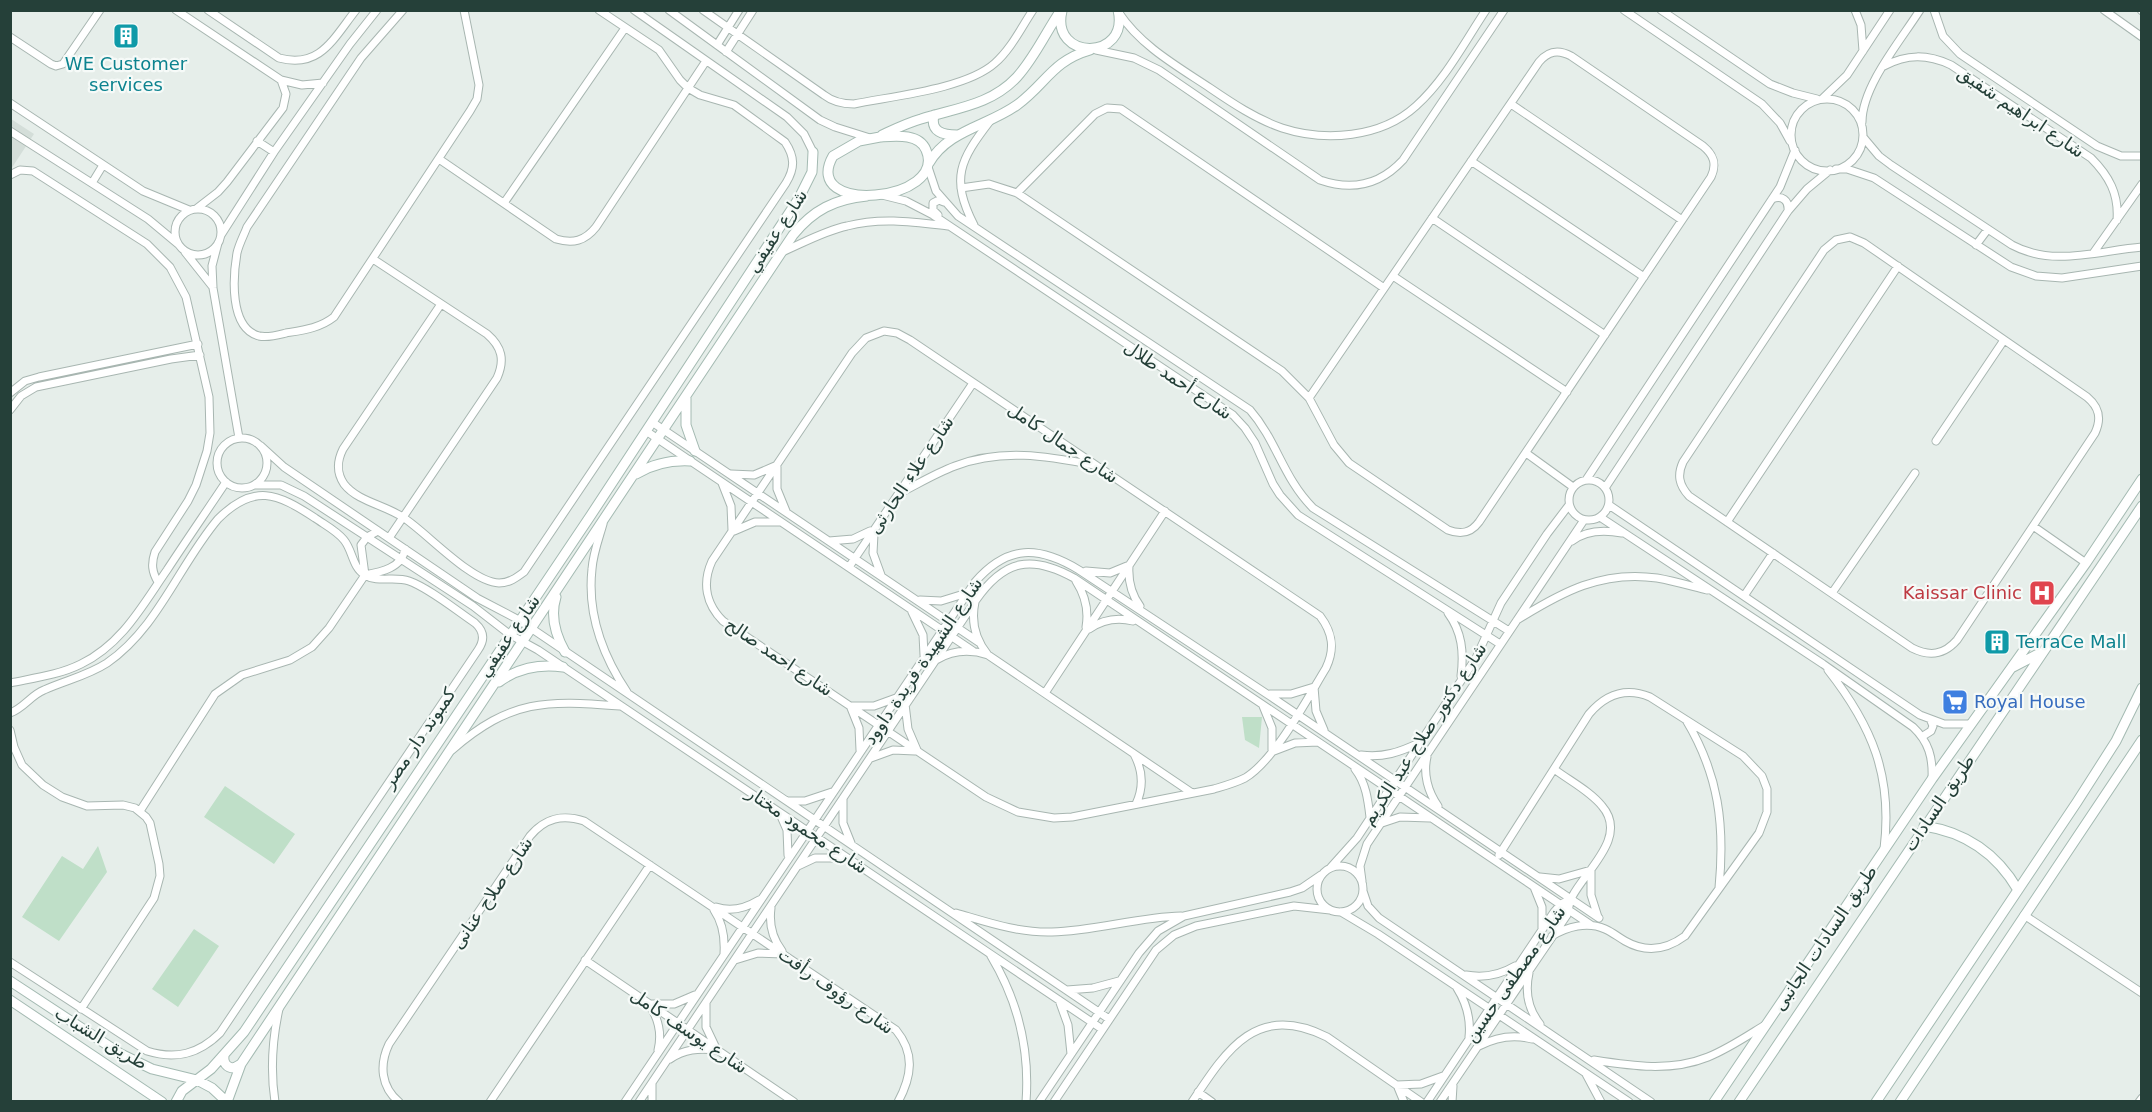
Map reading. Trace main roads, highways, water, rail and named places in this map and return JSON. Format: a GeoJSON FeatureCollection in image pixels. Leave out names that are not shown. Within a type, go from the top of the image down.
{"type":"FeatureCollection","features":[{"type":"Feature","properties":{"kind":"place","name":"WE Customer services"},"geometry":{"type":"Point","coordinates":[126,36]}},
{"type":"Feature","properties":{"kind":"place","name":"Kaissar Clinic"},"geometry":{"type":"Point","coordinates":[2042,593]}},
{"type":"Feature","properties":{"kind":"place","name":"TerraCe Mall"},"geometry":{"type":"Point","coordinates":[1997,642]}},
{"type":"Feature","properties":{"kind":"place","name":"Royal House"},"geometry":{"type":"Point","coordinates":[1955,702]}}]}
